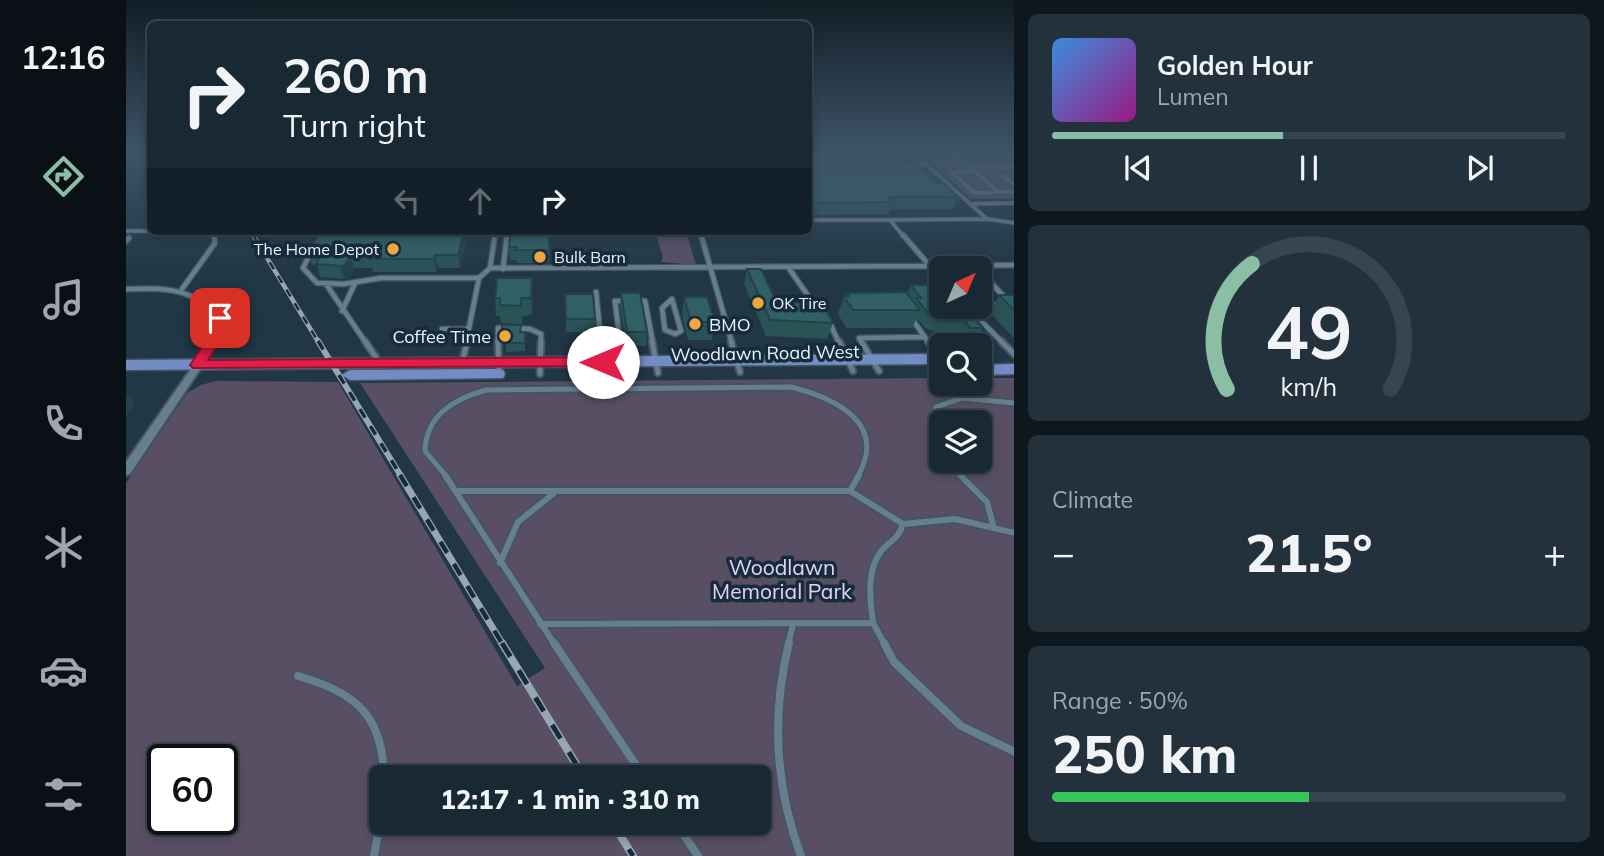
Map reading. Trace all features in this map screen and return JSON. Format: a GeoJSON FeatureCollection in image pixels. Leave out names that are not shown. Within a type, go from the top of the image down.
{"type":"FeatureCollection","features":[{"type":"Feature","properties":{"kind":"main road"},"geometry":{"type":"LineString","coordinates":[[992,357],[1014,356]]}},
{"type":"Feature","properties":{"kind":"main road","name":"Woodlawn Road West"},"geometry":{"type":"LineString","coordinates":[[875,365],[929,360]]}},
{"type":"Feature","properties":{"kind":"main road","name":"Woodlawn Road West"},"geometry":{"type":"LineString","coordinates":[[126,376],[194,370],[380,363],[462,368]]}},
{"type":"Feature","properties":{"kind":"main road","name":"Woodlawn Road West"},"geometry":{"type":"LineString","coordinates":[[126,365],[194,370],[849,365],[929,369]]}},
{"type":"Feature","properties":{"kind":"main road"},"geometry":{"type":"LineString","coordinates":[[992,370],[1014,369]]}},
{"type":"Feature","properties":{"kind":"street"},"geometry":{"type":"LineString","coordinates":[[126,471],[194,370]]}},
{"type":"Feature","properties":{"kind":"lane"},"geometry":{"type":"LineString","coordinates":[[957,192],[987,219]]}},
{"type":"Feature","properties":{"kind":"lane"},"geometry":{"type":"LineString","coordinates":[[974,192],[1014,192]]}},
{"type":"Feature","properties":{"kind":"lane"},"geometry":{"type":"LineString","coordinates":[[970,204],[1014,203]]}},
{"type":"Feature","properties":{"kind":"lane"},"geometry":{"type":"LineString","coordinates":[[812,220],[987,219],[1014,223]]}},
{"type":"Feature","properties":{"kind":"lane"},"geometry":{"type":"LineString","coordinates":[[890,220],[929,265]]}},
{"type":"Feature","properties":{"kind":"lane"},"geometry":{"type":"LineString","coordinates":[[126,231],[147,231]]}},
{"type":"Feature","properties":{"kind":"lane"},"geometry":{"type":"LineString","coordinates":[[182,289],[215,243],[214,235]]}},
{"type":"Feature","properties":{"kind":"lane"},"geometry":{"type":"LineString","coordinates":[[462,368],[479,278],[490,268],[495,235]]}},
{"type":"Feature","properties":{"kind":"lane"},"geometry":{"type":"LineString","coordinates":[[503,269],[507,235]]}},
{"type":"Feature","properties":{"kind":"lane"},"geometry":{"type":"LineString","coordinates":[[701,235],[738,367]]}},
{"type":"Feature","properties":{"kind":"lane"},"geometry":{"type":"LineString","coordinates":[[314,248],[303,268],[313,281],[326,284],[381,278],[479,278]]}},
{"type":"Feature","properties":{"kind":"lane"},"geometry":{"type":"LineString","coordinates":[[992,267],[1014,265]]}},
{"type":"Feature","properties":{"kind":"lane"},"geometry":{"type":"LineString","coordinates":[[490,268],[929,266]]}},
{"type":"Feature","properties":{"kind":"lane"},"geometry":{"type":"LineString","coordinates":[[788,267],[817,308],[824,313],[849,365]]}},
{"type":"Feature","properties":{"kind":"lane"},"geometry":{"type":"LineString","coordinates":[[342,311],[355,282]]}},
{"type":"Feature","properties":{"kind":"lane"},"geometry":{"type":"LineString","coordinates":[[992,283],[1013,304]]}},
{"type":"Feature","properties":{"kind":"lane"},"geometry":{"type":"LineString","coordinates":[[326,284],[380,363]]}},
{"type":"Feature","properties":{"kind":"lane"},"geometry":{"type":"LineString","coordinates":[[126,289],[182,289],[208,301],[220,318],[217,335],[194,370]]}},
{"type":"Feature","properties":{"kind":"lane"},"geometry":{"type":"LineString","coordinates":[[596,292],[603,368]]}},
{"type":"Feature","properties":{"kind":"lane"},"geometry":{"type":"LineString","coordinates":[[672,299],[681,331],[675,334],[665,330],[662,308],[672,299]]}},
{"type":"Feature","properties":{"kind":"lane"},"geometry":{"type":"LineString","coordinates":[[623,367],[614,301],[645,301],[657,367]]}},
{"type":"Feature","properties":{"kind":"lane"},"geometry":{"type":"LineString","coordinates":[[992,305],[1013,304]]}},
{"type":"Feature","properties":{"kind":"lane"},"geometry":{"type":"LineString","coordinates":[[906,311],[929,342]]}},
{"type":"Feature","properties":{"kind":"lane"},"geometry":{"type":"LineString","coordinates":[[978,319],[1014,356]]}},
{"type":"Feature","properties":{"kind":"lane"},"geometry":{"type":"LineString","coordinates":[[499,368],[500,348],[496,342],[498,328],[530,329],[541,334],[540,368]]}},
{"type":"Feature","properties":{"kind":"lane"},"geometry":{"type":"LineString","coordinates":[[442,329],[469,329]]}},
{"type":"Feature","properties":{"kind":"lane"},"geometry":{"type":"LineString","coordinates":[[875,365],[859,338],[925,337]]}},
{"type":"Feature","properties":{"kind":"lane"},"geometry":{"type":"LineString","coordinates":[[636,765],[500,563],[458,491],[439,472],[425,451],[424,443],[434,421],[449,405],[467,396],[509,387],[791,387],[821,396],[843,408],[862,428],[868,449],[867,460],[850,491]]}},
{"type":"Feature","properties":{"kind":"lane"},"geometry":{"type":"LineString","coordinates":[[937,410],[941,404],[973,398],[1014,403]]}},
{"type":"Feature","properties":{"kind":"lane"},"geometry":{"type":"LineString","coordinates":[[959,473],[987,502],[993,526]]}},
{"type":"Feature","properties":{"kind":"lane"},"geometry":{"type":"LineString","coordinates":[[458,491],[850,491],[903,524],[941,518],[993,526],[1014,533]]}},
{"type":"Feature","properties":{"kind":"lane"},"geometry":{"type":"LineString","coordinates":[[500,563],[507,539],[519,520],[555,493]]}},
{"type":"Feature","properties":{"kind":"lane"},"geometry":{"type":"LineString","coordinates":[[903,524],[898,538],[878,554],[871,588],[873,624],[894,663],[961,726],[1014,752]]}},
{"type":"Feature","properties":{"kind":"lane"},"geometry":{"type":"LineString","coordinates":[[540,624],[873,624]]}},
{"type":"Feature","properties":{"kind":"lane"},"geometry":{"type":"LineString","coordinates":[[793,625],[779,690],[775,732],[784,803],[801,856]]}},
{"type":"Feature","properties":{"kind":"lane"},"geometry":{"type":"LineString","coordinates":[[298,676],[325,683],[349,696],[368,713],[379,734],[386,765]]}},
{"type":"Feature","properties":{"kind":"lane"},"geometry":{"type":"LineString","coordinates":[[374,856],[378,835]]}},
{"type":"Feature","properties":{"kind":"lane"},"geometry":{"type":"LineString","coordinates":[[684,835],[698,856]]}},
{"type":"Feature","properties":{"kind":"green space"},"geometry":{"type":"Polygon","coordinates":[[[963,192],[1014,192],[1014,199],[971,199],[963,192]]]}},
{"type":"Feature","properties":{"kind":"green space"},"geometry":{"type":"Polygon","coordinates":[[[656,235],[687,235],[696,265],[661,262],[663,257],[656,235]]]}},
{"type":"Feature","properties":{"kind":"green space","name":"Woodlawn Memorial Park"},"geometry":{"type":"Polygon","coordinates":[[[929,378],[929,396],[992,396],[992,378],[1014,378],[1014,856],[126,856],[126,483],[187,393],[201,385],[216,381],[338,382],[517,686],[545,668],[360,383],[929,378]]]}},
{"type":"Feature","properties":{"kind":"building"},"geometry":{"type":"Polygon","coordinates":[[[812,192],[953,192],[958,197],[888,197],[893,202],[812,203],[812,192]]]}},
{"type":"Feature","properties":{"kind":"building"},"geometry":{"type":"Polygon","coordinates":[[[319,235],[463,235],[458,255],[435,255],[434,259],[370,259],[371,256],[350,255],[345,265],[340,266],[316,264],[323,252],[308,252],[319,235]]]}},
{"type":"Feature","properties":{"kind":"building"},"geometry":{"type":"Polygon","coordinates":[[[510,235],[549,235],[549,250],[516,250],[517,247],[509,247],[510,235]]]}},
{"type":"Feature","properties":{"kind":"building"},"geometry":{"type":"Polygon","coordinates":[[[747,269],[761,269],[777,303],[822,302],[833,323],[770,320],[747,269]]]}},
{"type":"Feature","properties":{"kind":"building"},"geometry":{"type":"Polygon","coordinates":[[[497,278],[532,278],[531,298],[521,298],[521,306],[500,305],[500,298],[495,298],[497,278]]]}},
{"type":"Feature","properties":{"kind":"building"},"geometry":{"type":"Polygon","coordinates":[[[911,285],[929,285],[929,315],[916,298],[921,298],[911,285]]]}},
{"type":"Feature","properties":{"kind":"building"},"geometry":{"type":"Polygon","coordinates":[[[906,292],[920,310],[853,310],[844,296],[849,296],[847,293],[906,292]]]}},
{"type":"Feature","properties":{"kind":"building"},"geometry":{"type":"Polygon","coordinates":[[[621,293],[640,293],[647,332],[627,332],[621,293]]]}},
{"type":"Feature","properties":{"kind":"building"},"geometry":{"type":"Polygon","coordinates":[[[565,294],[593,294],[595,319],[566,319],[565,294]]]}},
{"type":"Feature","properties":{"kind":"building"},"geometry":{"type":"Polygon","coordinates":[[[999,295],[1014,295],[1014,310],[999,295]]]}},
{"type":"Feature","properties":{"kind":"building"},"geometry":{"type":"Polygon","coordinates":[[[684,297],[707,297],[715,322],[691,322],[684,297]]]}},
{"type":"Feature","properties":{"kind":"building"},"geometry":{"type":"Polygon","coordinates":[[[938,319],[976,319],[983,328],[970,328],[965,321],[938,319]]]}},
{"type":"Feature","properties":{"kind":"building"},"geometry":{"type":"Polygon","coordinates":[[[502,325],[521,325],[520,332],[525,332],[525,343],[505,343],[507,332],[502,332],[502,325]]]}},
{"type":"Feature","properties":{"kind":"railway"},"geometry":{"type":"LineString","coordinates":[[253,235],[319,343]]}},
{"type":"Feature","properties":{"kind":"railway"},"geometry":{"type":"LineString","coordinates":[[318,341],[401,476]]}},
{"type":"Feature","properties":{"kind":"railway"},"geometry":{"type":"LineString","coordinates":[[400,475],[503,645]]}},
{"type":"Feature","properties":{"kind":"railway"},"geometry":{"type":"LineString","coordinates":[[502,643],[577,765]]}},
{"type":"Feature","properties":{"kind":"railway"},"geometry":{"type":"LineString","coordinates":[[620,835],[633,856]]}},
{"type":"Feature","properties":{"kind":"place","name":"The Home Depot"},"geometry":{"type":"Point","coordinates":[393,249]}},
{"type":"Feature","properties":{"kind":"place","name":"Bulk Barn"},"geometry":{"type":"Point","coordinates":[540,257]}},
{"type":"Feature","properties":{"kind":"place","name":"OK Tire"},"geometry":{"type":"Point","coordinates":[758,303]}},
{"type":"Feature","properties":{"kind":"place","name":"BMO"},"geometry":{"type":"Point","coordinates":[695,324]}},
{"type":"Feature","properties":{"kind":"place","name":"Coffee Time"},"geometry":{"type":"Point","coordinates":[505,336]}},
{"type":"Feature","properties":{"kind":"route"},"geometry":{"type":"LineString","coordinates":[[220,318],[217,335],[198,365],[603,362]]}}]}
